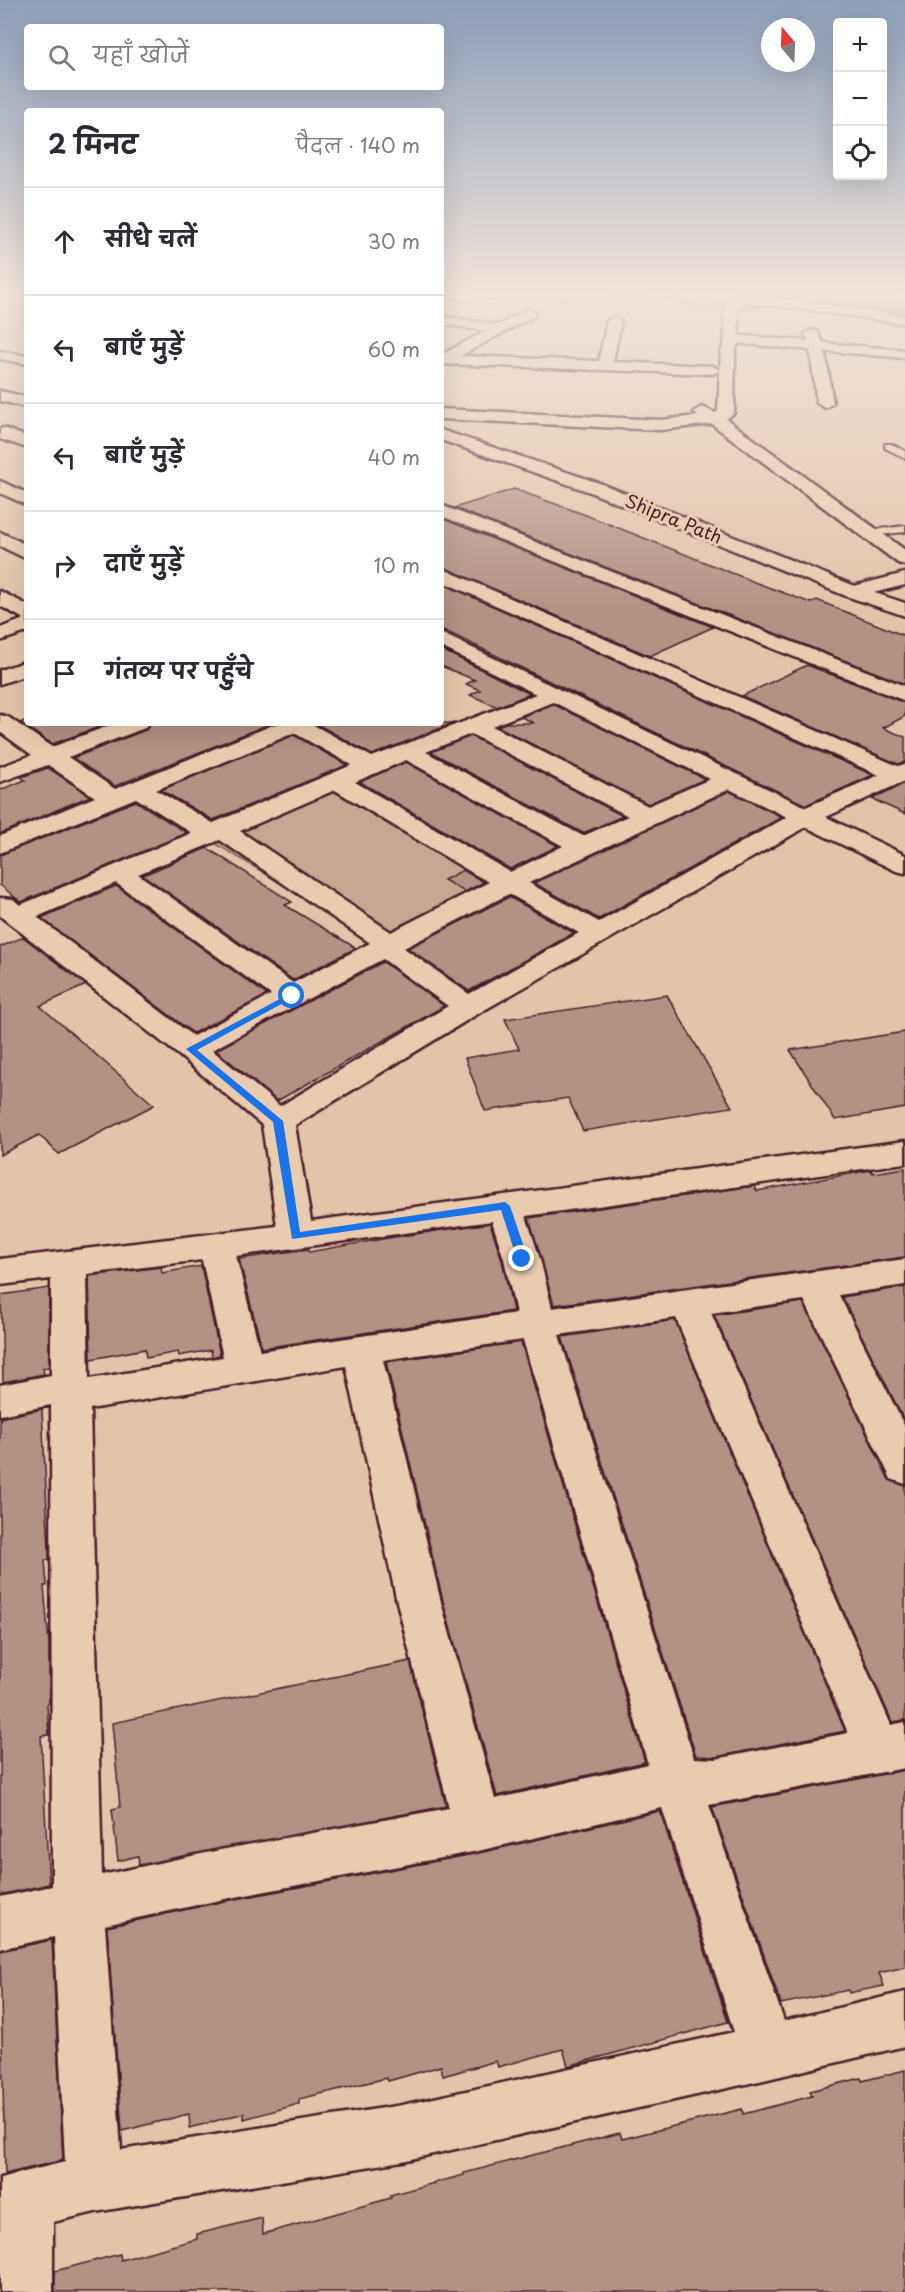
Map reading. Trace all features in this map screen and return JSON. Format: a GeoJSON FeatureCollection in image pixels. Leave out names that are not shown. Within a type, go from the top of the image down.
{"type":"FeatureCollection","features":[{"type":"Feature","properties":{"kind":"street"},"geometry":{"type":"LineString","coordinates":[[709,405],[710,398]]}},
{"type":"Feature","properties":{"kind":"street"},"geometry":{"type":"LineString","coordinates":[[444,407],[638,417],[681,416],[709,405],[726,413],[727,398]]}},
{"type":"Feature","properties":{"kind":"street"},"geometry":{"type":"LineString","coordinates":[[824,398],[825,403]]}},
{"type":"Feature","properties":{"kind":"street"},"geometry":{"type":"LineString","coordinates":[[444,414],[660,425],[709,405]]}},
{"type":"Feature","properties":{"kind":"street"},"geometry":{"type":"LineString","coordinates":[[709,405],[905,559]]}},
{"type":"Feature","properties":{"kind":"street"},"geometry":{"type":"LineString","coordinates":[[0,434],[4,433],[24,442]]}},
{"type":"Feature","properties":{"kind":"street","name":"Shipra Path"},"geometry":{"type":"LineString","coordinates":[[445,438],[656,511],[853,592],[905,610]]}},
{"type":"Feature","properties":{"kind":"street"},"geometry":{"type":"LineString","coordinates":[[0,486],[24,499]]}},
{"type":"Feature","properties":{"kind":"street"},"geometry":{"type":"LineString","coordinates":[[444,511],[905,694]]}},
{"type":"Feature","properties":{"kind":"street"},"geometry":{"type":"LineString","coordinates":[[0,538],[24,551]]}},
{"type":"Feature","properties":{"kind":"street"},"geometry":{"type":"LineString","coordinates":[[444,575],[902,773]]}},
{"type":"Feature","properties":{"kind":"street"},"geometry":{"type":"LineString","coordinates":[[853,592],[905,579]]}},
{"type":"Feature","properties":{"kind":"street"},"geometry":{"type":"LineString","coordinates":[[0,597],[24,612]]}},
{"type":"Feature","properties":{"kind":"street"},"geometry":{"type":"LineString","coordinates":[[0,635],[24,626]]}},
{"type":"Feature","properties":{"kind":"street"},"geometry":{"type":"LineString","coordinates":[[444,642],[462,659],[555,694],[905,865]]}},
{"type":"Feature","properties":{"kind":"street"},"geometry":{"type":"LineString","coordinates":[[0,677],[24,669]]}},
{"type":"Feature","properties":{"kind":"street"},"geometry":{"type":"LineString","coordinates":[[8,909],[119,873],[406,751],[555,694]]}},
{"type":"Feature","properties":{"kind":"street"},"geometry":{"type":"LineString","coordinates":[[2,724],[24,718]]}},
{"type":"Feature","properties":{"kind":"street"},"geometry":{"type":"LineString","coordinates":[[2,724],[114,799]]}},
{"type":"Feature","properties":{"kind":"street"},"geometry":{"type":"LineString","coordinates":[[0,775],[128,726]]}},
{"type":"Feature","properties":{"kind":"street"},"geometry":{"type":"LineString","coordinates":[[0,845],[292,726]]}},
{"type":"Feature","properties":{"kind":"street"},"geometry":{"type":"LineString","coordinates":[[301,726],[371,766]]}},
{"type":"Feature","properties":{"kind":"street"},"geometry":{"type":"LineString","coordinates":[[473,726],[645,815]]}},
{"type":"Feature","properties":{"kind":"street"},"geometry":{"type":"LineString","coordinates":[[406,751],[582,846]]}},
{"type":"Feature","properties":{"kind":"street"},"geometry":{"type":"LineString","coordinates":[[278,1121],[468,1007],[807,816],[902,773]]}},
{"type":"Feature","properties":{"kind":"street"},"geometry":{"type":"LineString","coordinates":[[191,1049],[386,944],[508,882],[645,815],[730,779]]}},
{"type":"Feature","properties":{"kind":"street"},"geometry":{"type":"LineString","coordinates":[[336,781],[599,933]]}},
{"type":"Feature","properties":{"kind":"street"},"geometry":{"type":"LineString","coordinates":[[138,789],[216,832],[386,944],[468,1007]]}},
{"type":"Feature","properties":{"kind":"street"},"geometry":{"type":"LineString","coordinates":[[119,873],[292,996]]}},
{"type":"Feature","properties":{"kind":"street"},"geometry":{"type":"LineString","coordinates":[[8,909],[191,1049],[278,1121],[296,1236]]}},
{"type":"Feature","properties":{"kind":"street"},"geometry":{"type":"LineString","coordinates":[[0,1272],[296,1236],[905,1152]]}},
{"type":"Feature","properties":{"kind":"street"},"geometry":{"type":"LineString","coordinates":[[505,1206],[522,1259],[537,1325],[676,1781],[768,2052]]}},
{"type":"Feature","properties":{"kind":"street"},"geometry":{"type":"LineString","coordinates":[[216,1246],[245,1368]]}},
{"type":"Feature","properties":{"kind":"street"},"geometry":{"type":"LineString","coordinates":[[69,1263],[75,1849],[94,2183]]}},
{"type":"Feature","properties":{"kind":"street"},"geometry":{"type":"LineString","coordinates":[[0,1400],[245,1368],[361,1349],[905,1272]]}},
{"type":"Feature","properties":{"kind":"street"},"geometry":{"type":"LineString","coordinates":[[815,1284],[905,1467]]}},
{"type":"Feature","properties":{"kind":"street"},"geometry":{"type":"LineString","coordinates":[[0,1923],[78,1908],[220,1875],[478,1827],[676,1781],[717,1782],[892,1747],[688,1302]]}},
{"type":"Feature","properties":{"kind":"street"},"geometry":{"type":"LineString","coordinates":[[361,1349],[419,1602],[478,1827]]}},
{"type":"Feature","properties":{"kind":"street"},"geometry":{"type":"LineString","coordinates":[[23,2292],[12,2204],[94,2183],[402,2133],[768,2052],[905,2019]]}},
{"type":"Feature","properties":{"kind":"lane"},"geometry":{"type":"LineString","coordinates":[[888,446],[905,454]]}},
{"type":"Feature","properties":{"kind":"lane"},"geometry":{"type":"LineString","coordinates":[[870,533],[905,529]]}},
{"type":"Feature","properties":{"kind":"shaded area"},"geometry":{"type":"Polygon","coordinates":[[[346,776],[515,879],[383,946],[205,837],[346,776]]]}},
{"type":"Feature","properties":{"kind":"building"},"geometry":{"type":"Polygon","coordinates":[[[514,489],[811,603],[817,600],[905,636],[905,684],[454,508],[514,489]]]}},
{"type":"Feature","properties":{"kind":"building"},"geometry":{"type":"Polygon","coordinates":[[[444,519],[713,627],[650,656],[444,567],[444,519]]]}},
{"type":"Feature","properties":{"kind":"building"},"geometry":{"type":"Polygon","coordinates":[[[444,584],[873,775],[806,805],[444,630],[444,584]]]}},
{"type":"Feature","properties":{"kind":"building"},"geometry":{"type":"Polygon","coordinates":[[[444,651],[530,694],[497,707],[470,695],[480,690],[466,684],[475,680],[444,667],[444,651]]]}},
{"type":"Feature","properties":{"kind":"building"},"geometry":{"type":"Polygon","coordinates":[[[807,665],[905,703],[905,716],[883,728],[905,737],[905,762],[898,764],[742,696],[807,665]]]}},
{"type":"Feature","properties":{"kind":"building"},"geometry":{"type":"Polygon","coordinates":[[[553,704],[705,779],[648,804],[497,726],[506,723],[534,723],[521,717],[553,704]]]}},
{"type":"Feature","properties":{"kind":"building"},"geometry":{"type":"Polygon","coordinates":[[[444,723],[454,723],[372,755],[320,726],[444,726],[444,723]]]}},
{"type":"Feature","properties":{"kind":"building"},"geometry":{"type":"Polygon","coordinates":[[[25,726],[102,726],[52,744],[25,726]]]}},
{"type":"Feature","properties":{"kind":"building"},"geometry":{"type":"Polygon","coordinates":[[[149,726],[265,726],[115,786],[73,758],[146,730],[149,726]]]}},
{"type":"Feature","properties":{"kind":"building"},"geometry":{"type":"Polygon","coordinates":[[[294,735],[347,765],[213,820],[161,790],[294,735]]]}},
{"type":"Feature","properties":{"kind":"building"},"geometry":{"type":"Polygon","coordinates":[[[471,736],[623,816],[583,833],[431,752],[471,736]]]}},
{"type":"Feature","properties":{"kind":"building"},"geometry":{"type":"Polygon","coordinates":[[[406,762],[558,846],[510,869],[360,782],[406,762]]]}},
{"type":"Feature","properties":{"kind":"building"},"geometry":{"type":"Polygon","coordinates":[[[48,768],[90,796],[0,834],[0,790],[25,780],[21,777],[48,768]]]}},
{"type":"Feature","properties":{"kind":"building"},"geometry":{"type":"Polygon","coordinates":[[[905,783],[905,814],[872,799],[905,783]]]}},
{"type":"Feature","properties":{"kind":"building"},"geometry":{"type":"Polygon","coordinates":[[[729,791],[782,817],[599,919],[534,883],[729,791]]]}},
{"type":"Feature","properties":{"kind":"building"},"geometry":{"type":"Polygon","coordinates":[[[136,801],[187,833],[21,902],[0,885],[0,855],[136,801]]]}},
{"type":"Feature","properties":{"kind":"building"},"geometry":{"type":"Polygon","coordinates":[[[207,848],[292,902],[285,905],[356,948],[293,980],[143,875],[207,848]]]}},
{"type":"Feature","properties":{"kind":"building"},"geometry":{"type":"Polygon","coordinates":[[[463,870],[484,882],[465,892],[444,880],[463,870]]]}},
{"type":"Feature","properties":{"kind":"building"},"geometry":{"type":"Polygon","coordinates":[[[116,886],[267,995],[193,1033],[41,918],[116,886]]]}},
{"type":"Feature","properties":{"kind":"building"},"geometry":{"type":"Polygon","coordinates":[[[509,897],[574,933],[469,991],[408,948],[509,897]]]}},
{"type":"Feature","properties":{"kind":"building"},"geometry":{"type":"Polygon","coordinates":[[[23,937],[86,985],[40,1006],[154,1105],[59,1154],[39,1135],[0,1155],[0,947],[23,937]]]}},
{"type":"Feature","properties":{"kind":"building"},"geometry":{"type":"Polygon","coordinates":[[[383,962],[444,1006],[277,1101],[216,1050],[383,962]]]}},
{"type":"Feature","properties":{"kind":"building"},"geometry":{"type":"Polygon","coordinates":[[[667,995],[732,1107],[583,1131],[568,1098],[485,1111],[465,1058],[519,1049],[505,1019],[667,995]]]}},
{"type":"Feature","properties":{"kind":"building"},"geometry":{"type":"Polygon","coordinates":[[[905,1032],[905,1108],[835,1120],[790,1050],[905,1032]]]}},
{"type":"Feature","properties":{"kind":"building"},"geometry":{"type":"Polygon","coordinates":[[[905,1168],[905,1257],[554,1305],[529,1218],[754,1186],[757,1191],[871,1170],[873,1173],[905,1168]]]}},
{"type":"Feature","properties":{"kind":"building"},"geometry":{"type":"Polygon","coordinates":[[[490,1223],[502,1260],[513,1311],[262,1348],[239,1259],[308,1249],[309,1252],[490,1223]]]}},
{"type":"Feature","properties":{"kind":"building"},"geometry":{"type":"Polygon","coordinates":[[[201,1266],[220,1355],[212,1357],[211,1350],[179,1356],[178,1352],[146,1358],[145,1349],[91,1359],[89,1276],[161,1267],[162,1273],[201,1266]]]}},
{"type":"Feature","properties":{"kind":"building"},"geometry":{"type":"Polygon","coordinates":[[[905,1287],[905,1422],[842,1297],[905,1287]]]}},
{"type":"Feature","properties":{"kind":"building"},"geometry":{"type":"Polygon","coordinates":[[[49,1288],[49,1367],[43,1368],[44,1374],[3,1382],[1,1295],[49,1288]]]}},
{"type":"Feature","properties":{"kind":"building"},"geometry":{"type":"Polygon","coordinates":[[[803,1302],[889,1480],[905,1486],[905,1720],[892,1722],[714,1315],[803,1302]]]}},
{"type":"Feature","properties":{"kind":"building"},"geometry":{"type":"Polygon","coordinates":[[[675,1320],[845,1731],[716,1757],[696,1756],[562,1337],[675,1320]]]}},
{"type":"Feature","properties":{"kind":"building"},"geometry":{"type":"Polygon","coordinates":[[[521,1342],[645,1762],[497,1796],[443,1601],[386,1362],[521,1342]]]}},
{"type":"Feature","properties":{"kind":"building"},"geometry":{"type":"Polygon","coordinates":[[[42,1409],[49,1550],[49,1560],[45,1560],[47,1586],[44,1586],[49,1643],[49,1703],[47,1704],[49,1735],[41,1736],[49,1884],[0,1895],[0,1418],[42,1409]]]}},
{"type":"Feature","properties":{"kind":"building"},"geometry":{"type":"Polygon","coordinates":[[[410,1661],[446,1806],[139,1865],[138,1856],[118,1861],[112,1809],[120,1807],[112,1723],[410,1661]]]}},
{"type":"Feature","properties":{"kind":"building"},"geometry":{"type":"Polygon","coordinates":[[[905,1770],[905,1967],[879,1973],[884,1986],[849,1993],[848,1990],[781,2004],[712,1807],[905,1770]]]}},
{"type":"Feature","properties":{"kind":"building"},"geometry":{"type":"Polygon","coordinates":[[[660,1811],[728,2022],[568,2066],[563,2049],[498,2067],[496,2061],[443,2076],[441,2066],[388,2081],[387,2078],[299,2099],[299,2104],[244,2119],[244,2113],[190,2128],[189,2114],[122,2131],[107,1927],[220,1902],[479,1853],[660,1811]]]}},
{"type":"Feature","properties":{"kind":"building"},"geometry":{"type":"Polygon","coordinates":[[[52,1940],[63,2160],[5,2174],[0,1951],[52,1940]]]}},
{"type":"Feature","properties":{"kind":"building"},"geometry":{"type":"Polygon","coordinates":[[[905,2070],[905,2292],[55,2292],[55,2271],[120,2254],[121,2260],[197,2239],[197,2234],[262,2218],[263,2234],[391,2198],[390,2195],[464,2175],[464,2173],[537,2154],[620,2133],[622,2139],[742,2109],[743,2114],[812,2096],[810,2091],[905,2070]]]}},
{"type":"Feature","properties":{"kind":"route"},"geometry":{"type":"LineString","coordinates":[[292,996],[191,1049],[278,1121],[296,1236],[505,1206],[522,1259]]}}]}
